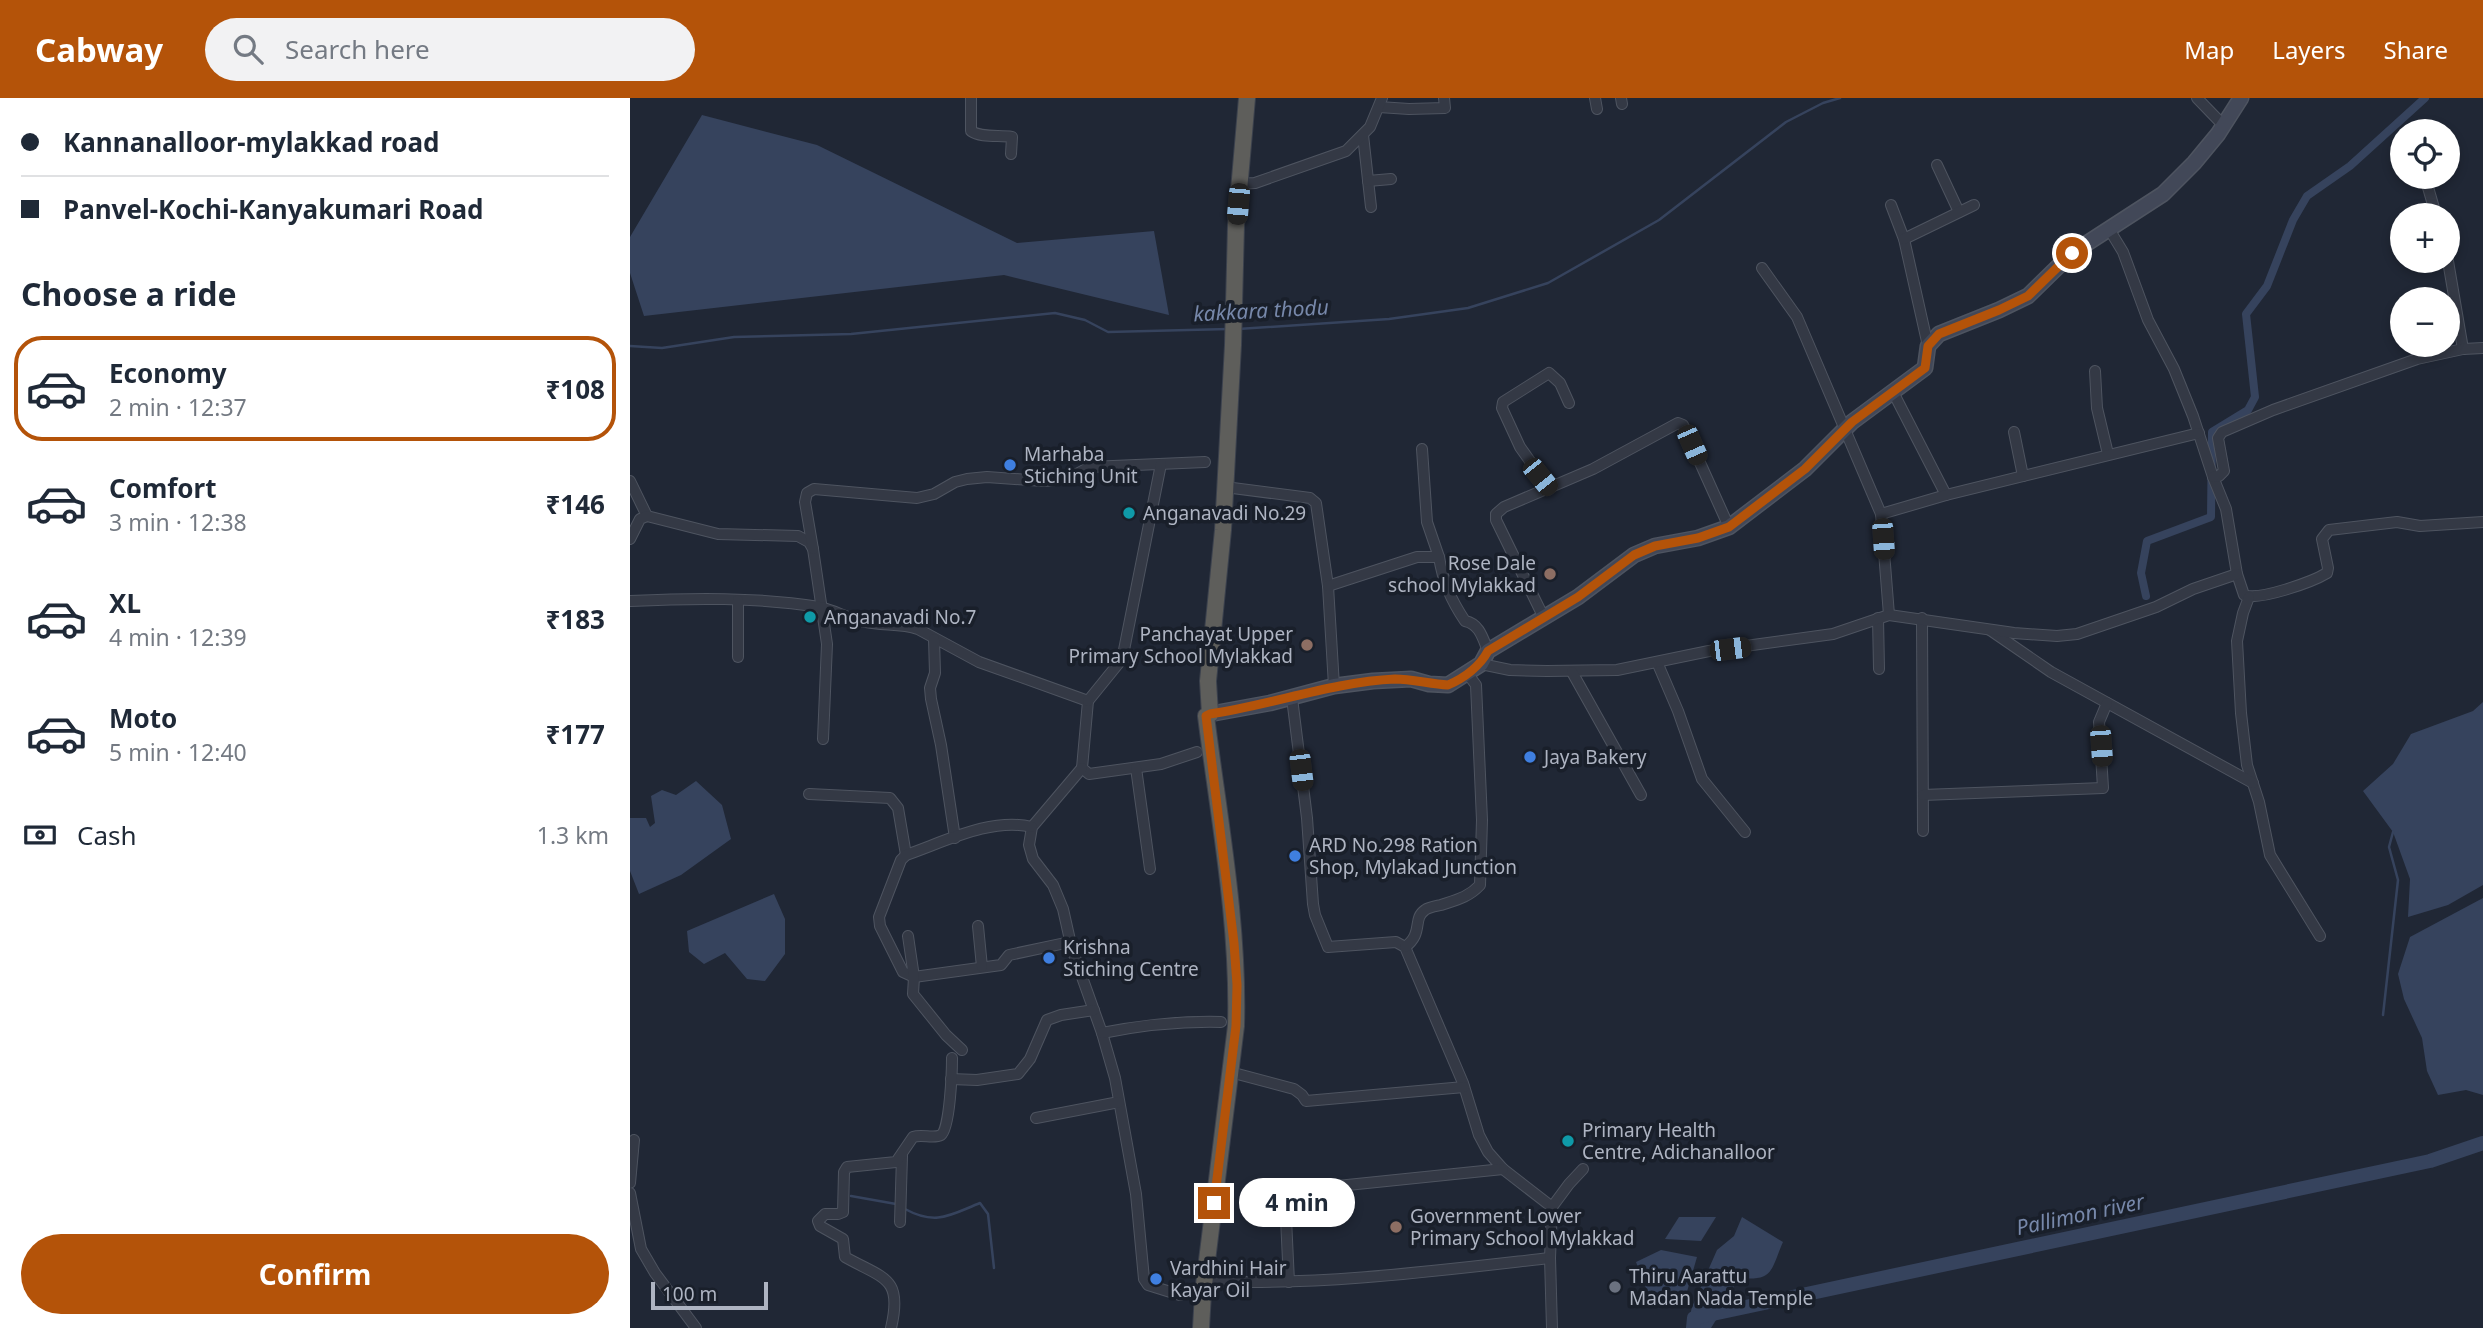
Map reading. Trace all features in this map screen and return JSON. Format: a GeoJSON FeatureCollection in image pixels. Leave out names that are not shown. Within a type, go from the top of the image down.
{"type":"FeatureCollection","features":[{"type":"Feature","properties":{"kind":"highway"},"geometry":{"type":"LineString","coordinates":[[1201,1328],[1204,1281],[1236,1026],[1234,943],[1206,716],[1210,714],[1208,681],[1223,530],[1240,184],[1247,98]]}},
{"type":"Feature","properties":{"kind":"main road"},"geometry":{"type":"LineString","coordinates":[[1210,714],[1292,698],[1334,686],[1396,679],[1448,685],[1634,555],[1655,546],[1698,538],[1729,527],[1805,469],[1845,429],[1925,368],[1928,346],[1939,334],[2028,296],[2061,261],[2163,194],[2194,163],[2224,126],[2241,98]]}},
{"type":"Feature","properties":{"kind":"street"},"geometry":{"type":"LineString","coordinates":[[971,98],[971,131],[976,135],[996,134],[1012,137],[1011,154]]}},
{"type":"Feature","properties":{"kind":"street"},"geometry":{"type":"LineString","coordinates":[[1240,184],[1255,183],[1346,151],[1370,127],[1381,102],[1409,109],[1445,107],[1444,98]]}},
{"type":"Feature","properties":{"kind":"street"},"geometry":{"type":"LineString","coordinates":[[2197,98],[2224,126]]}},
{"type":"Feature","properties":{"kind":"street"},"geometry":{"type":"LineString","coordinates":[[1363,135],[1371,207]]}},
{"type":"Feature","properties":{"kind":"street"},"geometry":{"type":"LineString","coordinates":[[1937,165],[1959,212]]}},
{"type":"Feature","properties":{"kind":"street"},"geometry":{"type":"LineString","coordinates":[[1368,181],[1391,179]]}},
{"type":"Feature","properties":{"kind":"street"},"geometry":{"type":"LineString","coordinates":[[1891,205],[1904,239],[1928,346]]}},
{"type":"Feature","properties":{"kind":"street"},"geometry":{"type":"LineString","coordinates":[[1904,239],[1974,205]]}},
{"type":"Feature","properties":{"kind":"street"},"geometry":{"type":"LineString","coordinates":[[2109,229],[2123,252],[2148,320],[2174,369],[2199,433],[2228,516],[2237,574],[2244,595],[2249,597],[2278,591],[2327,573],[2329,568],[2322,539],[2329,530],[2397,522],[2420,526],[2483,522]]}},
{"type":"Feature","properties":{"kind":"street"},"geometry":{"type":"LineString","coordinates":[[1762,268],[1797,317],[1881,514],[1889,615]]}},
{"type":"Feature","properties":{"kind":"street"},"geometry":{"type":"LineString","coordinates":[[2450,273],[2463,349]]}},
{"type":"Feature","properties":{"kind":"street"},"geometry":{"type":"LineString","coordinates":[[2213,477],[2224,471],[2218,438],[2222,432],[2273,410],[2417,359],[2463,349],[2483,348]]}},
{"type":"Feature","properties":{"kind":"street"},"geometry":{"type":"LineString","coordinates":[[2095,371],[2097,408],[2108,454]]}},
{"type":"Feature","properties":{"kind":"street"},"geometry":{"type":"LineString","coordinates":[[1549,488],[1520,447],[1502,408],[1503,402],[1549,373],[1560,383],[1569,403]]}},
{"type":"Feature","properties":{"kind":"street"},"geometry":{"type":"LineString","coordinates":[[1893,393],[1946,495]]}},
{"type":"Feature","properties":{"kind":"street"},"geometry":{"type":"LineString","coordinates":[[1544,618],[1496,514],[1504,507],[1593,469],[1681,423],[1729,527]]}},
{"type":"Feature","properties":{"kind":"street"},"geometry":{"type":"LineString","coordinates":[[2014,432],[2023,476]]}},
{"type":"Feature","properties":{"kind":"street"},"geometry":{"type":"LineString","coordinates":[[1881,514],[1946,495],[2199,433]]}},
{"type":"Feature","properties":{"kind":"street"},"geometry":{"type":"LineString","coordinates":[[1422,449],[1427,522],[1439,557],[1443,580],[1465,621],[1478,627],[1484,658],[1510,670],[1617,670],[1709,651],[1833,634],[1889,615],[1990,630],[2057,636],[2077,634],[2156,607],[2193,589],[2237,574]]}},
{"type":"Feature","properties":{"kind":"street"},"geometry":{"type":"LineString","coordinates":[[823,739],[827,644],[805,502],[807,493],[814,489],[917,498],[934,494],[955,482],[967,479],[987,477],[1043,481],[1067,479],[1090,467],[1205,462]]}},
{"type":"Feature","properties":{"kind":"street"},"geometry":{"type":"LineString","coordinates":[[1161,464],[1123,655],[1088,701],[1082,768],[1032,827],[1029,845],[1031,856],[1053,885],[1063,909],[1070,942],[1102,1033],[1119,1102],[1136,1194],[1144,1279],[1148,1284],[1180,1295]]}},
{"type":"Feature","properties":{"kind":"street"},"geometry":{"type":"LineString","coordinates":[[630,481],[647,516]]}},
{"type":"Feature","properties":{"kind":"street"},"geometry":{"type":"LineString","coordinates":[[1225,487],[1312,499],[1316,506],[1328,586],[1334,686]]}},
{"type":"Feature","properties":{"kind":"street"},"geometry":{"type":"LineString","coordinates":[[630,539],[640,519],[647,516],[718,534],[798,536],[809,542],[813,549]]}},
{"type":"Feature","properties":{"kind":"street"},"geometry":{"type":"LineString","coordinates":[[1328,586],[1417,557],[1439,557]]}},
{"type":"Feature","properties":{"kind":"street"},"geometry":{"type":"LineString","coordinates":[[2249,597],[2239,628],[2237,653],[2244,750],[2270,855],[2320,936]]}},
{"type":"Feature","properties":{"kind":"street"},"geometry":{"type":"LineString","coordinates":[[630,601],[678,598],[785,602],[823,608],[868,623],[909,626],[979,662],[1088,701]]}},
{"type":"Feature","properties":{"kind":"street"},"geometry":{"type":"LineString","coordinates":[[738,600],[738,657]]}},
{"type":"Feature","properties":{"kind":"street"},"geometry":{"type":"LineString","coordinates":[[1878,618],[1879,669]]}},
{"type":"Feature","properties":{"kind":"street"},"geometry":{"type":"LineString","coordinates":[[1922,618],[1923,831]]}},
{"type":"Feature","properties":{"kind":"street"},"geometry":{"type":"LineString","coordinates":[[1990,630],[2051,672],[2253,782]]}},
{"type":"Feature","properties":{"kind":"street"},"geometry":{"type":"LineString","coordinates":[[934,639],[935,673],[930,688],[931,699],[955,838]]}},
{"type":"Feature","properties":{"kind":"street"},"geometry":{"type":"LineString","coordinates":[[1657,662],[1702,779],[1745,832]]}},
{"type":"Feature","properties":{"kind":"street"},"geometry":{"type":"LineString","coordinates":[[1572,672],[1641,795]]}},
{"type":"Feature","properties":{"kind":"street"},"geometry":{"type":"LineString","coordinates":[[1405,947],[1419,932],[1418,919],[1425,909],[1459,900],[1480,885],[1482,820],[1476,685],[1467,673]]}},
{"type":"Feature","properties":{"kind":"street"},"geometry":{"type":"LineString","coordinates":[[1292,698],[1307,818],[1312,904],[1328,947],[1396,942],[1405,947],[1464,1087],[1479,1135],[1489,1154],[1503,1169],[1552,1207]]}},
{"type":"Feature","properties":{"kind":"street"},"geometry":{"type":"LineString","coordinates":[[1923,795],[2103,788],[2099,722],[2107,703]]}},
{"type":"Feature","properties":{"kind":"street"},"geometry":{"type":"LineString","coordinates":[[1082,768],[1091,775],[1161,764],[1197,752]]}},
{"type":"Feature","properties":{"kind":"street"},"geometry":{"type":"LineString","coordinates":[[1136,768],[1150,869]]}},
{"type":"Feature","properties":{"kind":"street"},"geometry":{"type":"LineString","coordinates":[[809,794],[890,798],[898,808],[906,855]]}},
{"type":"Feature","properties":{"kind":"street"},"geometry":{"type":"LineString","coordinates":[[1032,827],[1020,824],[994,827],[906,855],[901,860],[879,920],[903,972],[914,977],[1000,965],[1009,955],[1070,942]]}},
{"type":"Feature","properties":{"kind":"street"},"geometry":{"type":"LineString","coordinates":[[978,926],[982,967]]}},
{"type":"Feature","properties":{"kind":"street"},"geometry":{"type":"LineString","coordinates":[[908,936],[914,977],[913,994],[946,1035],[962,1050]]}},
{"type":"Feature","properties":{"kind":"street"},"geometry":{"type":"LineString","coordinates":[[951,1079],[977,1080],[1018,1074],[1030,1059],[1047,1020],[1094,1010]]}},
{"type":"Feature","properties":{"kind":"street"},"geometry":{"type":"LineString","coordinates":[[1102,1033],[1159,1023],[1221,1022]]}},
{"type":"Feature","properties":{"kind":"street"},"geometry":{"type":"LineString","coordinates":[[891,1328],[896,1298],[890,1284],[845,1256],[843,1239],[818,1223],[823,1215],[841,1214],[844,1210],[844,1172],[847,1167],[892,1163],[902,1156],[914,1137],[940,1136],[943,1133],[946,1128],[952,1058]]}},
{"type":"Feature","properties":{"kind":"street"},"geometry":{"type":"LineString","coordinates":[[1230,1072],[1294,1089],[1303,1095],[1306,1101],[1464,1087]]}},
{"type":"Feature","properties":{"kind":"street"},"geometry":{"type":"LineString","coordinates":[[1036,1118],[1119,1102]]}},
{"type":"Feature","properties":{"kind":"street"},"geometry":{"type":"LineString","coordinates":[[630,1183],[634,1140]]}},
{"type":"Feature","properties":{"kind":"street"},"geometry":{"type":"LineString","coordinates":[[900,1222],[902,1156]]}},
{"type":"Feature","properties":{"kind":"street"},"geometry":{"type":"LineString","coordinates":[[1289,1282],[1285,1197],[1289,1191],[1503,1169]]}},
{"type":"Feature","properties":{"kind":"street"},"geometry":{"type":"LineString","coordinates":[[1552,1328],[1552,1207],[1583,1170]]}},
{"type":"Feature","properties":{"kind":"street"},"geometry":{"type":"LineString","coordinates":[[630,1193],[641,1250],[692,1327]]}},
{"type":"Feature","properties":{"kind":"street"},"geometry":{"type":"LineString","coordinates":[[1204,1281],[1289,1282],[1380,1277],[1550,1258]]}},
{"type":"Feature","properties":{"kind":"water"},"geometry":{"type":"Polygon","coordinates":[[[702,115],[817,145],[1017,243],[1154,231],[1169,315],[1004,275],[644,316],[630,273],[630,237],[702,115]]]}},
{"type":"Feature","properties":{"kind":"water"},"geometry":{"type":"Polygon","coordinates":[[[2483,702],[2483,885],[2448,905],[2408,917],[2410,879],[2393,832],[2363,791],[2393,764],[2411,734],[2473,711],[2483,702]]]}},
{"type":"Feature","properties":{"kind":"water"},"geometry":{"type":"Polygon","coordinates":[[[696,781],[722,805],[731,839],[681,875],[639,894],[630,871],[630,818],[646,818],[650,827],[655,823],[651,796],[662,790],[676,795],[696,781]]]}},
{"type":"Feature","properties":{"kind":"water"},"geometry":{"type":"Polygon","coordinates":[[[774,894],[785,919],[785,954],[765,981],[747,979],[725,953],[704,964],[689,952],[687,931],[774,894]]]}},
{"type":"Feature","properties":{"kind":"water"},"geometry":{"type":"Polygon","coordinates":[[[2483,898],[2483,1095],[2466,1090],[2438,1095],[2427,1071],[2422,1038],[2404,999],[2398,974],[2410,937],[2483,898]]]}},
{"type":"Feature","properties":{"kind":"water"},"geometry":{"type":"Polygon","coordinates":[[[1679,1217],[1716,1217],[1701,1241],[1665,1239],[1679,1217]]]}},
{"type":"Feature","properties":{"kind":"water"},"geometry":{"type":"Polygon","coordinates":[[[1742,1217],[1783,1242],[1773,1267],[1765,1276],[1738,1278],[1711,1328],[1687,1328],[1692,1307],[1717,1250],[1734,1236],[1742,1217]]]}},
{"type":"Feature","properties":{"kind":"water"},"geometry":{"type":"Polygon","coordinates":[[[1661,1250],[1697,1257],[1684,1302],[1649,1296],[1636,1262],[1661,1250]]]}},
{"type":"Feature","properties":{"kind":"waterway","name":"kakkara thodu"},"geometry":{"type":"LineString","coordinates":[[1238,329],[1389,319],[1468,308],[1548,283],[1659,220],[1786,122],[1823,103],[1840,98]]}},
{"type":"Feature","properties":{"kind":"waterway"},"geometry":{"type":"LineString","coordinates":[[2146,596],[2141,573],[2147,541],[2211,517],[2212,432],[2248,410],[2255,397],[2246,314],[2267,286],[2293,220],[2307,196],[2350,166],[2425,98]]}},
{"type":"Feature","properties":{"kind":"waterway","name":"kakkara thodu"},"geometry":{"type":"LineString","coordinates":[[630,346],[662,348],[734,337],[851,334],[1055,313],[1085,320],[1108,332],[1228,329]]}},
{"type":"Feature","properties":{"kind":"waterway"},"geometry":{"type":"LineString","coordinates":[[2383,1015],[2398,880],[2389,847],[2393,832]]}},
{"type":"Feature","properties":{"kind":"waterway","name":"Pallimon river"},"geometry":{"type":"LineString","coordinates":[[1693,1328],[1694,1318],[2430,1161],[2483,1143]]}},
{"type":"Feature","properties":{"kind":"waterway"},"geometry":{"type":"LineString","coordinates":[[851,1196],[896,1204]]}},
{"type":"Feature","properties":{"kind":"waterway"},"geometry":{"type":"LineString","coordinates":[[905,1209],[934,1218],[951,1215],[980,1203],[988,1214],[994,1268]]}},
{"type":"Feature","properties":{"kind":"place","name":"Marhaba Stiching Unit"},"geometry":{"type":"Point","coordinates":[1010,465]}},
{"type":"Feature","properties":{"kind":"place","name":"Anganavadi No.29"},"geometry":{"type":"Point","coordinates":[1129,513]}},
{"type":"Feature","properties":{"kind":"place","name":"Rose Dale school Mylakkad"},"geometry":{"type":"Point","coordinates":[1550,574]}},
{"type":"Feature","properties":{"kind":"place","name":"Anganavadi No.7"},"geometry":{"type":"Point","coordinates":[810,617]}},
{"type":"Feature","properties":{"kind":"place","name":"Panchayat Upper Primary School Mylakkad"},"geometry":{"type":"Point","coordinates":[1307,645]}},
{"type":"Feature","properties":{"kind":"place","name":"Jaya Bakery"},"geometry":{"type":"Point","coordinates":[1530,757]}},
{"type":"Feature","properties":{"kind":"place","name":"ARD No.298 Ration Shop, Mylakad Junction"},"geometry":{"type":"Point","coordinates":[1295,856]}},
{"type":"Feature","properties":{"kind":"place","name":"Krishna Stiching Centre"},"geometry":{"type":"Point","coordinates":[1049,958]}},
{"type":"Feature","properties":{"kind":"place","name":"Primary Health Centre, Adichanalloor"},"geometry":{"type":"Point","coordinates":[1568,1141]}},
{"type":"Feature","properties":{"kind":"place","name":"Government Lower Primary School Mylakkad"},"geometry":{"type":"Point","coordinates":[1396,1227]}},
{"type":"Feature","properties":{"kind":"place","name":"Vardhini Hair Kayar Oil"},"geometry":{"type":"Point","coordinates":[1156,1279]}},
{"type":"Feature","properties":{"kind":"place","name":"Thiru Aarattu Madan Nada Temple"},"geometry":{"type":"Point","coordinates":[1615,1287]}},
{"type":"Feature","properties":{"kind":"route"},"geometry":{"type":"LineString","coordinates":[[1214,1203],[1236,1026],[1237,985],[1206,716],[1270,704],[1334,686],[1396,679],[1448,685],[1454,682],[1481,664],[1488,651],[1578,597],[1634,555],[1655,546],[1698,538],[1729,527],[1756,509],[1766,498],[1805,469],[1852,422],[1925,368],[1928,346],[1939,334],[2028,296],[2072,253]]}}]}
